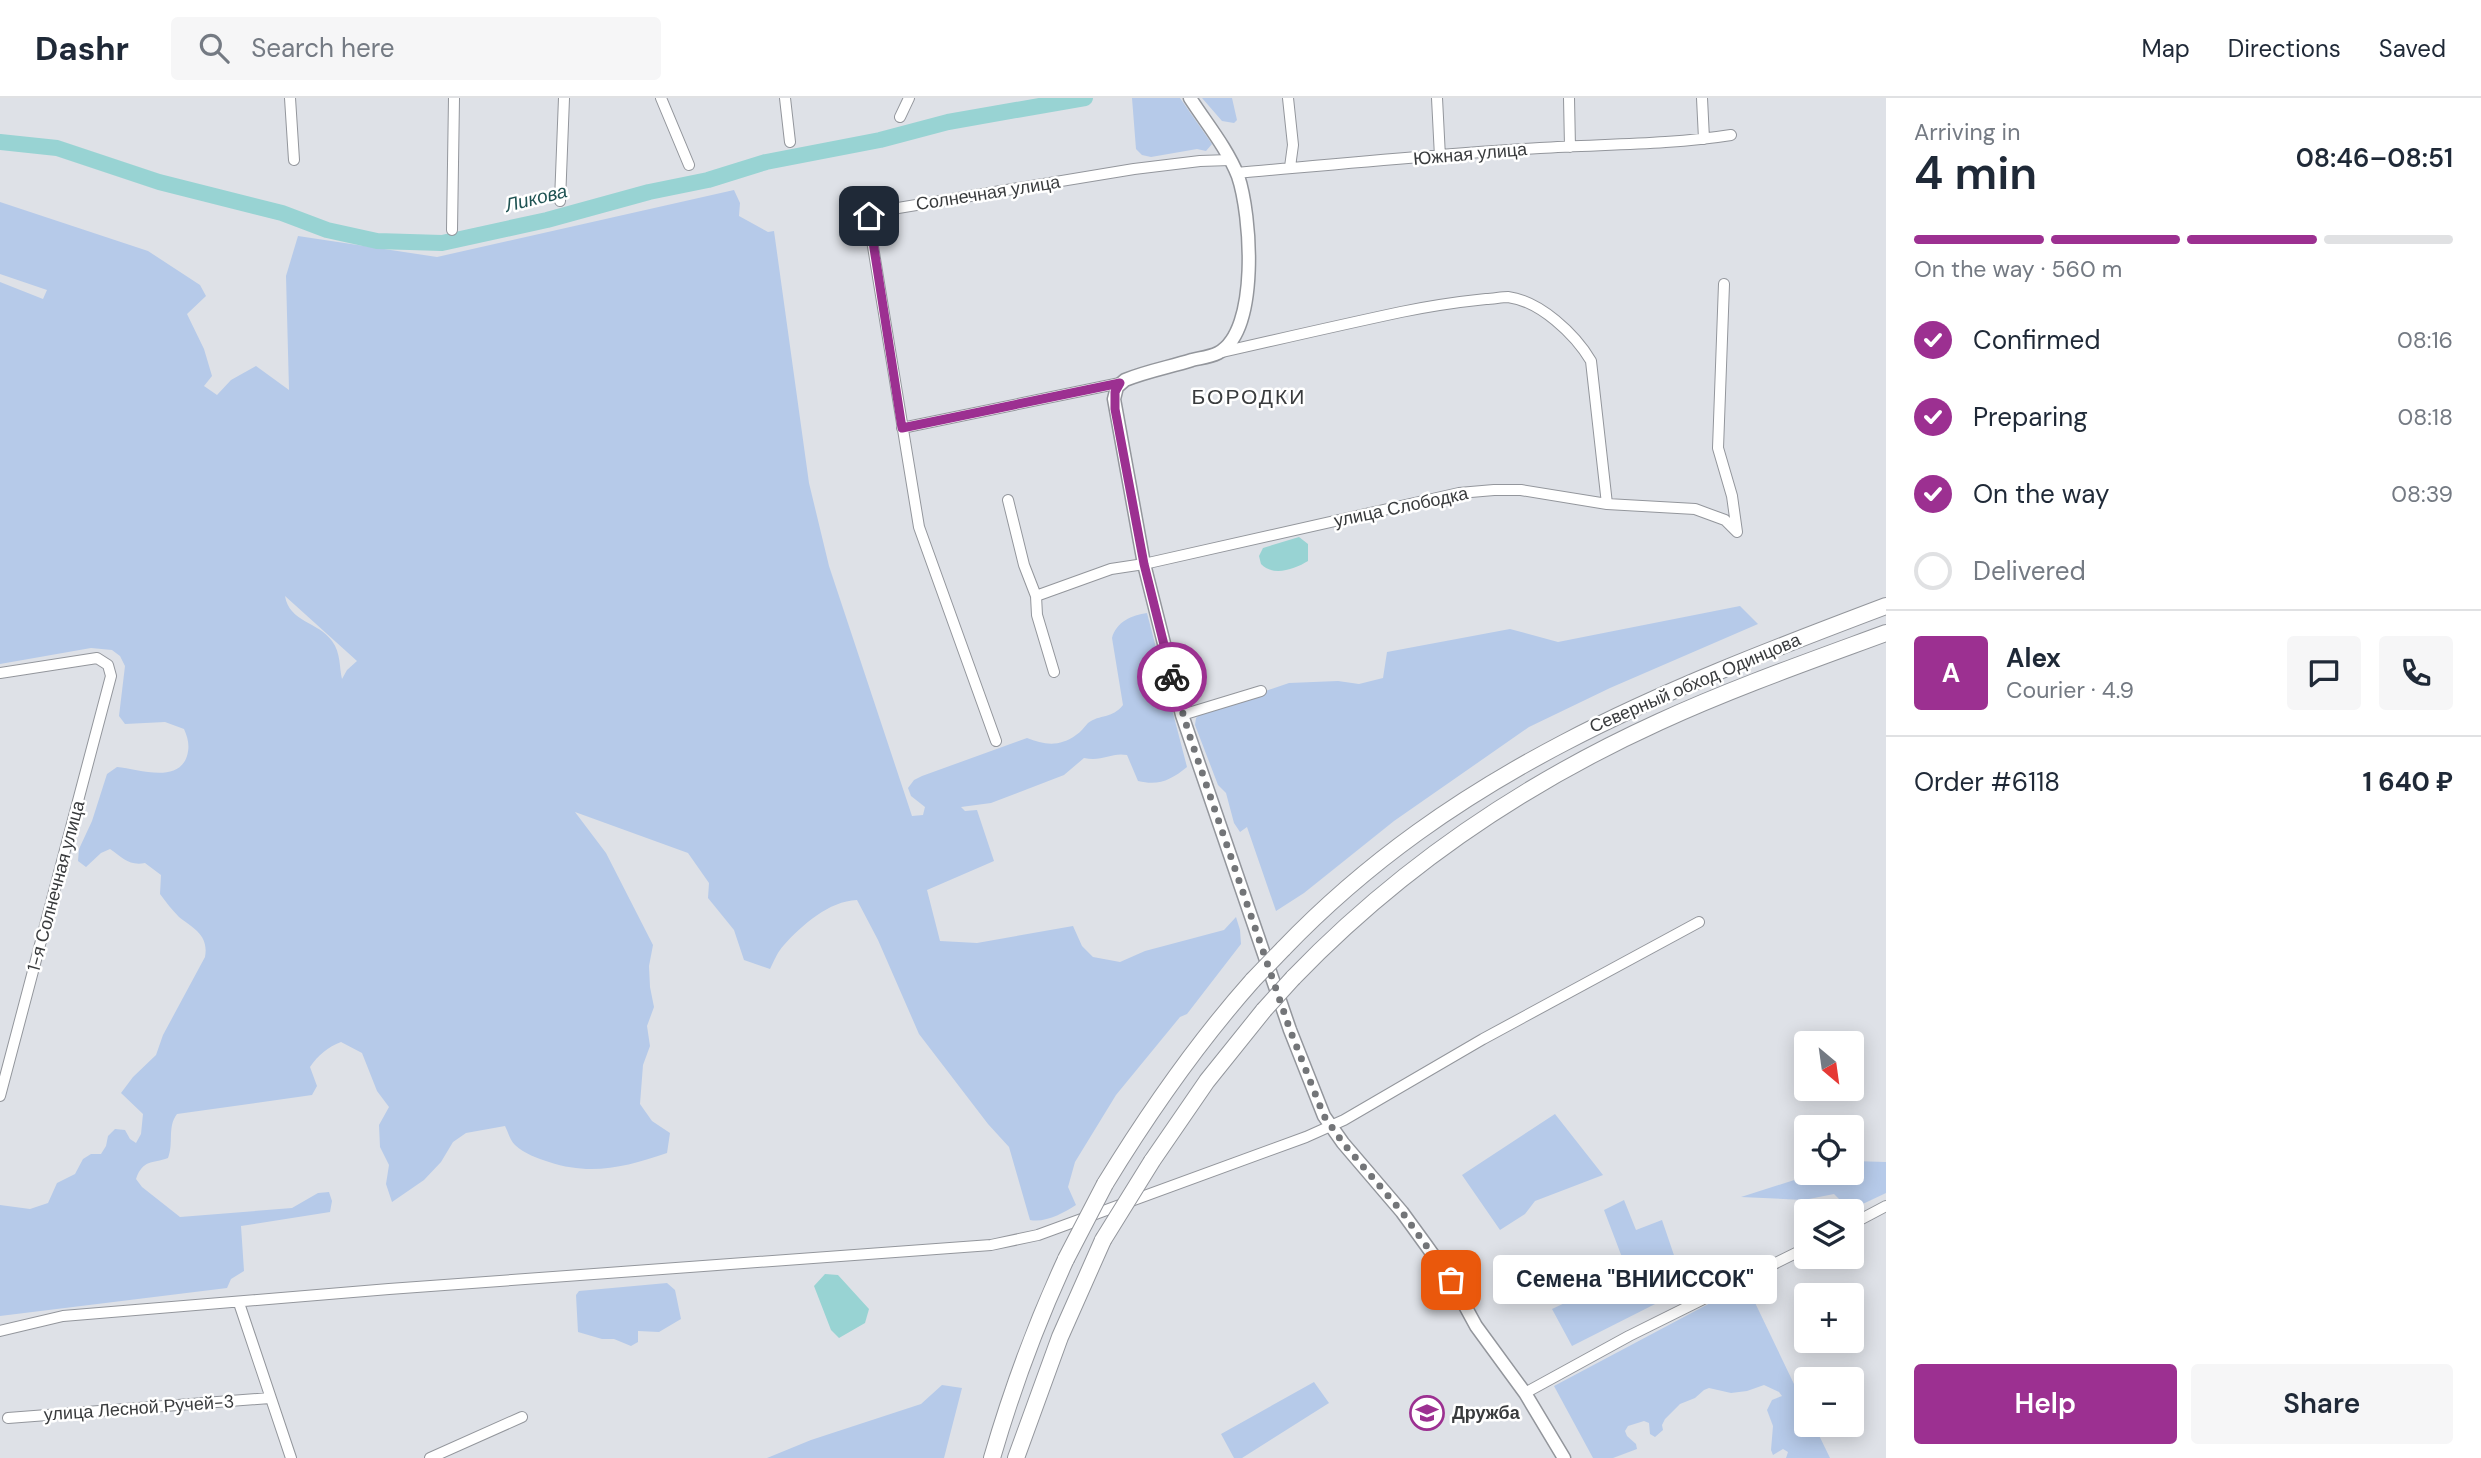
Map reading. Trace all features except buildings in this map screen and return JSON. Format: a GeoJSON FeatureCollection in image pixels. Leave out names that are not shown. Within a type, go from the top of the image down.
{"type":"FeatureCollection","features":[{"type":"Feature","properties":{"kind":"highway","name":"Северный обход Одинцова"},"geometry":{"type":"LineString","coordinates":[[992,1458],[1012,1390],[1037,1321],[1105,1184],[1159,1098],[1211,1030],[1283,949],[1336,897],[1454,805],[1521,764],[1647,700],[1886,606]]}},
{"type":"Feature","properties":{"kind":"highway","name":"Северный обход Одинцова"},"geometry":{"type":"LineString","coordinates":[[1016,1458],[1060,1337],[1103,1240],[1152,1161],[1207,1081],[1264,1010],[1320,951],[1392,886],[1471,828],[1533,788],[1659,722],[1886,633]]}},
{"type":"Feature","properties":{"kind":"street"},"geometry":{"type":"LineString","coordinates":[[290,98],[294,160]]}},
{"type":"Feature","properties":{"kind":"street"},"geometry":{"type":"LineString","coordinates":[[452,230],[454,98]]}},
{"type":"Feature","properties":{"kind":"street"},"geometry":{"type":"LineString","coordinates":[[560,201],[564,98]]}},
{"type":"Feature","properties":{"kind":"street"},"geometry":{"type":"LineString","coordinates":[[661,98],[689,165]]}},
{"type":"Feature","properties":{"kind":"street"},"geometry":{"type":"LineString","coordinates":[[785,98],[790,142]]}},
{"type":"Feature","properties":{"kind":"street"},"geometry":{"type":"LineString","coordinates":[[900,117],[909,98]]}},
{"type":"Feature","properties":{"kind":"street"},"geometry":{"type":"LineString","coordinates":[[1190,98],[1234,168],[1244,195],[1247,220],[1247,284],[1243,312],[1235,337],[1217,353]]}},
{"type":"Feature","properties":{"kind":"street"},"geometry":{"type":"LineString","coordinates":[[1288,98],[1293,145],[1290,167]]}},
{"type":"Feature","properties":{"kind":"street"},"geometry":{"type":"LineString","coordinates":[[1437,98],[1440,157]]}},
{"type":"Feature","properties":{"kind":"street"},"geometry":{"type":"LineString","coordinates":[[1569,98],[1570,147]]}},
{"type":"Feature","properties":{"kind":"street"},"geometry":{"type":"LineString","coordinates":[[1702,98],[1704,139]]}},
{"type":"Feature","properties":{"kind":"street","name":"Южная улица"},"geometry":{"type":"LineString","coordinates":[[1234,168],[1290,167],[1731,135]]}},
{"type":"Feature","properties":{"kind":"street","name":"Солнечная улица"},"geometry":{"type":"LineString","coordinates":[[996,741],[919,527],[868,219],[871,214],[1134,169],[1200,160],[1234,168]]}},
{"type":"Feature","properties":{"kind":"street","name":"улица Слободка"},"geometry":{"type":"LineString","coordinates":[[1036,596],[1111,569],[1144,564],[1459,493],[1521,490],[1606,504],[1695,509],[1725,520],[1737,532],[1732,496],[1718,448],[1724,284]]}},
{"type":"Feature","properties":{"kind":"street"},"geometry":{"type":"LineString","coordinates":[[902,428],[1120,383],[1134,376],[1217,353],[1309,331],[1448,302],[1507,297],[1536,307],[1560,325],[1591,361],[1606,504]]}},
{"type":"Feature","properties":{"kind":"street"},"geometry":{"type":"LineString","coordinates":[[1120,383],[1115,392],[1115,409],[1144,564],[1182,715],[1290,1030],[1329,1126],[1410,1223],[1451,1280],[1468,1313],[1525,1393],[1564,1458]]}},
{"type":"Feature","properties":{"kind":"street"},"geometry":{"type":"LineString","coordinates":[[1008,500],[1024,565],[1036,596],[1037,615],[1054,672]]}},
{"type":"Feature","properties":{"kind":"street","name":"1-я Солнечная улица"},"geometry":{"type":"LineString","coordinates":[[0,673],[97,658],[108,665],[111,676],[0,1096]]}},
{"type":"Feature","properties":{"kind":"street"},"geometry":{"type":"LineString","coordinates":[[1182,715],[1261,691]]}},
{"type":"Feature","properties":{"kind":"street"},"geometry":{"type":"LineString","coordinates":[[0,1331],[63,1316],[1001,1244],[1038,1235],[1306,1137],[1344,1120],[1483,1039],[1699,922]]}},
{"type":"Feature","properties":{"kind":"street"},"geometry":{"type":"LineString","coordinates":[[1864,1218],[1886,1206]]}},
{"type":"Feature","properties":{"kind":"street"},"geometry":{"type":"LineString","coordinates":[[1525,1393],[1629,1336],[1794,1254]]}},
{"type":"Feature","properties":{"kind":"street"},"geometry":{"type":"LineString","coordinates":[[239,1303],[291,1458]]}},
{"type":"Feature","properties":{"kind":"street","name":"улица Лесной Ручей-3"},"geometry":{"type":"LineString","coordinates":[[8,1418],[270,1398]]}},
{"type":"Feature","properties":{"kind":"street"},"geometry":{"type":"LineString","coordinates":[[430,1458],[522,1417]]}},
{"type":"Feature","properties":{"kind":"shaded area"},"geometry":{"type":"Polygon","coordinates":[[[1132,98],[1180,98],[1212,144],[1206,151],[1197,149],[1151,157],[1142,155],[1136,149],[1132,98]]]}},
{"type":"Feature","properties":{"kind":"shaded area"},"geometry":{"type":"Polygon","coordinates":[[[1202,98],[1232,98],[1237,120],[1234,123],[1222,121],[1202,98]]]}},
{"type":"Feature","properties":{"kind":"shaded area"},"geometry":{"type":"Polygon","coordinates":[[[734,190],[740,203],[739,216],[768,232],[774,231],[809,483],[829,566],[912,816],[923,815],[925,807],[911,796],[908,788],[914,780],[1027,738],[1046,743],[1064,742],[1078,734],[1092,720],[1119,709],[1123,705],[1112,638],[1125,620],[1147,613],[1187,767],[1164,781],[1152,783],[1138,781],[1127,755],[1084,758],[1064,775],[991,803],[961,807],[965,811],[977,810],[994,861],[927,890],[940,941],[977,943],[1073,926],[1082,946],[1093,957],[1120,962],[1145,951],[1224,930],[1236,917],[1241,944],[1187,1014],[1180,1017],[1116,1095],[1075,1162],[1068,1187],[1076,1205],[1048,1219],[1030,1220],[1009,1147],[919,1034],[878,940],[857,900],[826,909],[808,922],[782,947],[770,969],[744,960],[734,930],[708,898],[709,883],[688,853],[575,812],[606,853],[653,945],[649,966],[654,1007],[647,1026],[650,1046],[643,1065],[640,1104],[652,1121],[670,1133],[667,1153],[608,1168],[564,1166],[523,1151],[513,1143],[505,1126],[466,1133],[453,1142],[441,1162],[424,1180],[392,1202],[386,1184],[389,1165],[380,1147],[379,1125],[389,1107],[377,1091],[362,1053],[341,1042],[324,1052],[310,1067],[317,1086],[312,1095],[177,1114],[172,1124],[168,1158],[145,1165],[136,1179],[142,1187],[180,1217],[292,1208],[318,1193],[329,1192],[332,1201],[330,1212],[241,1226],[244,1271],[231,1279],[227,1288],[0,1316],[0,1205],[30,1209],[48,1203],[57,1183],[75,1174],[83,1159],[91,1154],[101,1154],[108,1136],[115,1129],[125,1130],[136,1143],[141,1134],[143,1114],[121,1093],[156,1055],[163,1035],[205,957],[206,949],[199,933],[171,909],[160,894],[161,875],[145,863],[130,862],[110,849],[101,853],[86,867],[78,861],[79,849],[92,821],[107,774],[117,767],[156,773],[175,770],[182,765],[188,752],[184,729],[165,722],[125,724],[119,716],[125,666],[120,656],[112,650],[91,648],[0,664],[0,282],[43,299],[47,290],[0,274],[0,202],[148,251],[200,285],[206,296],[187,314],[204,349],[212,376],[204,386],[217,395],[231,380],[256,366],[289,390],[286,276],[298,236],[437,257],[734,190]],[[285,596],[288,605],[298,617],[332,641],[338,655],[342,679],[357,661],[285,596]]]}},
{"type":"Feature","properties":{"kind":"shaded area"},"geometry":{"type":"Polygon","coordinates":[[[1299,537],[1308,544],[1308,561],[1291,569],[1278,571],[1261,564],[1259,556],[1263,548],[1299,537]]]}},
{"type":"Feature","properties":{"kind":"shaded area"},"geometry":{"type":"Polygon","coordinates":[[[1740,606],[1758,624],[1610,688],[1529,727],[1394,821],[1304,893],[1276,911],[1247,827],[1240,832],[1234,823],[1226,793],[1218,785],[1195,725],[1196,718],[1201,713],[1289,683],[1338,681],[1359,684],[1383,678],[1387,652],[1510,629],[1558,642],[1740,606]]]}},
{"type":"Feature","properties":{"kind":"shaded area"},"geometry":{"type":"Polygon","coordinates":[[[1555,1114],[1603,1175],[1535,1201],[1525,1214],[1500,1230],[1462,1175],[1555,1114]]]}},
{"type":"Feature","properties":{"kind":"shaded area"},"geometry":{"type":"Polygon","coordinates":[[[1864,1161],[1886,1162],[1886,1193],[1864,1203],[1864,1199],[1839,1199],[1834,1194],[1794,1200],[1741,1197],[1794,1180],[1794,1185],[1864,1185],[1864,1161]]]}},
{"type":"Feature","properties":{"kind":"shaded area"},"geometry":{"type":"Polygon","coordinates":[[[1624,1200],[1636,1230],[1662,1220],[1678,1267],[1657,1280],[1665,1299],[1572,1346],[1552,1309],[1628,1273],[1604,1210],[1624,1200]]]}},
{"type":"Feature","properties":{"kind":"shaded area"},"geometry":{"type":"Polygon","coordinates":[[[825,1274],[838,1275],[869,1309],[865,1323],[839,1338],[831,1330],[814,1286],[825,1274]]]}},
{"type":"Feature","properties":{"kind":"shaded area"},"geometry":{"type":"Polygon","coordinates":[[[667,1283],[675,1290],[681,1319],[659,1332],[638,1331],[638,1342],[631,1346],[614,1339],[602,1339],[578,1332],[576,1295],[579,1291],[667,1283]]]}},
{"type":"Feature","properties":{"kind":"shaded area"},"geometry":{"type":"Polygon","coordinates":[[[1746,1284],[1794,1384],[1794,1437],[1820,1437],[1830,1458],[1786,1458],[1788,1452],[1783,1449],[1773,1455],[1773,1426],[1767,1410],[1772,1400],[1782,1396],[1764,1385],[1731,1393],[1709,1388],[1704,1390],[1695,1398],[1680,1404],[1665,1419],[1663,1430],[1655,1437],[1650,1434],[1649,1423],[1644,1421],[1628,1426],[1625,1431],[1637,1449],[1613,1458],[1593,1458],[1554,1386],[1746,1284]]]}},
{"type":"Feature","properties":{"kind":"shaded area"},"geometry":{"type":"Polygon","coordinates":[[[1314,1382],[1329,1403],[1242,1458],[1234,1458],[1221,1434],[1314,1382]]]}},
{"type":"Feature","properties":{"kind":"shaded area"},"geometry":{"type":"Polygon","coordinates":[[[942,1385],[962,1388],[944,1458],[767,1458],[811,1440],[921,1404],[942,1385]]]}},
{"type":"Feature","properties":{"kind":"waterway","name":"Ликова"},"geometry":{"type":"LineString","coordinates":[[0,142],[57,148],[159,182],[282,213],[327,230],[377,241],[442,243],[708,180],[766,162],[880,140],[948,122],[1085,98]]}},
{"type":"Feature","properties":{"kind":"way so far"},"geometry":{"type":"LineString","coordinates":[[1172,677],[1182,715],[1290,1030],[1324,1116],[1329,1126],[1402,1212],[1451,1280]]}},
{"type":"Feature","properties":{"kind":"place","name":"Семена \"ВНИИССОК\""},"geometry":{"type":"Point","coordinates":[1451,1280]}},
{"type":"Feature","properties":{"kind":"place","name":"Дружба"},"geometry":{"type":"Point","coordinates":[1427,1413]}},
{"type":"Feature","properties":{"kind":"district","name":"БОРОДКИ"},"geometry":{"type":"Point","coordinates":[1249,397]}},
{"type":"Feature","properties":{"kind":"route"},"geometry":{"type":"LineString","coordinates":[[869,216],[902,428],[1120,383],[1115,392],[1115,409],[1144,564],[1172,677]]}}]}
